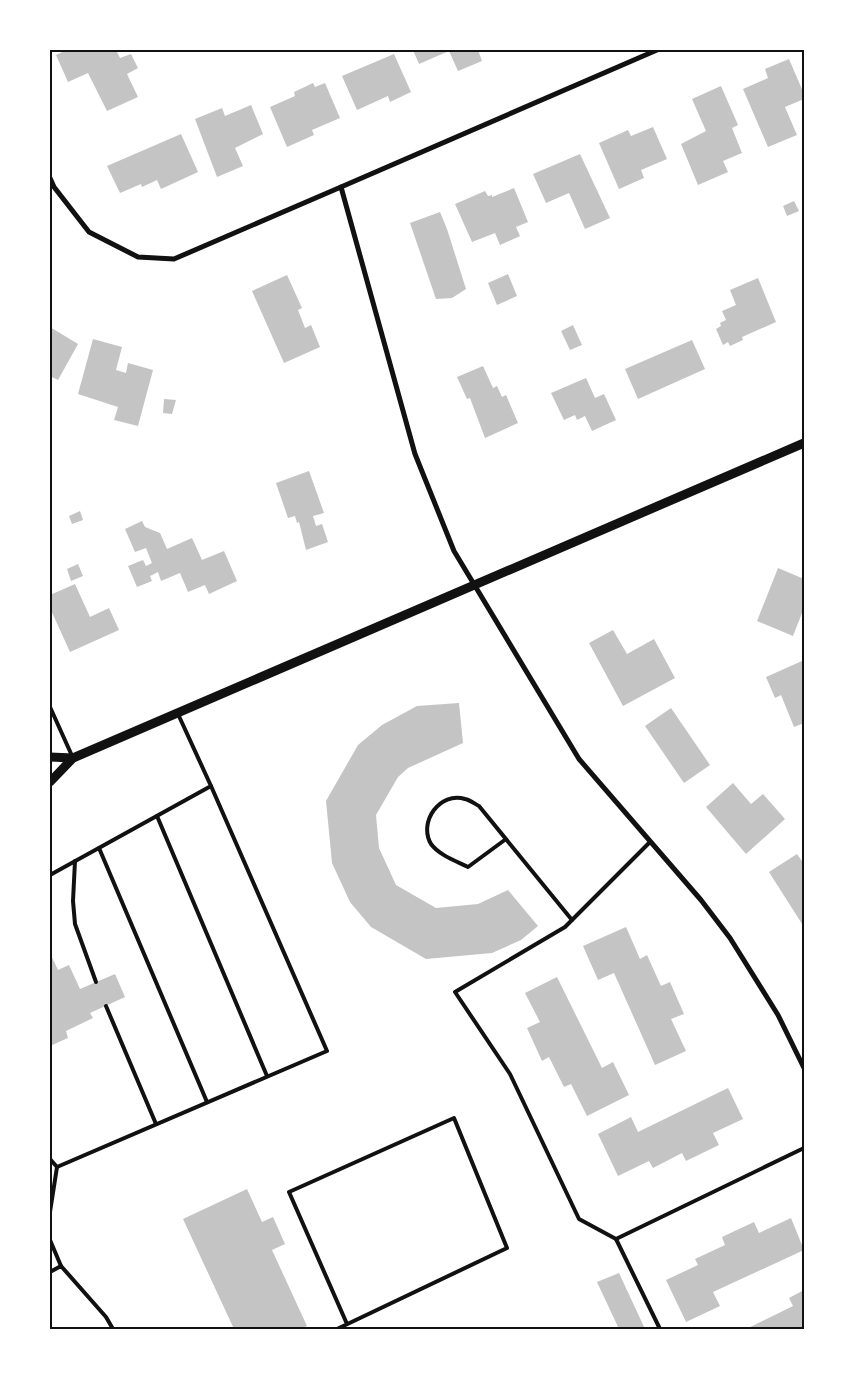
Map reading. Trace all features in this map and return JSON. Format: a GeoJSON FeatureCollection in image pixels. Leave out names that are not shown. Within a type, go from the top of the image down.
{"type":"FeatureCollection","features":[{"type":"Feature","properties":{"kind":"street"},"geometry":{"type":"LineString","coordinates":[[50,178],[54,188],[89,232],[138,257],[174,259],[657,50]]}},
{"type":"Feature","properties":{"kind":"street"},"geometry":{"type":"LineString","coordinates":[[341,186],[416,454],[454,551],[579,759],[701,900],[730,938],[778,1015],[804,1068]]}},
{"type":"Feature","properties":{"kind":"street"},"geometry":{"type":"LineString","coordinates":[[50,782],[73,758],[474,587],[804,443]]}},
{"type":"Feature","properties":{"kind":"street"},"geometry":{"type":"LineString","coordinates":[[50,757],[73,758]]}},
{"type":"Feature","properties":{"kind":"lane"},"geometry":{"type":"LineString","coordinates":[[50,707],[73,758]]}},
{"type":"Feature","properties":{"kind":"lane"},"geometry":{"type":"LineString","coordinates":[[57,1167],[327,1051],[177,713]]}},
{"type":"Feature","properties":{"kind":"lane"},"geometry":{"type":"LineString","coordinates":[[50,874],[211,786]]}},
{"type":"Feature","properties":{"kind":"lane"},"geometry":{"type":"LineString","coordinates":[[506,839],[468,867],[445,856],[431,844],[426,824],[431,812],[448,800],[464,798],[479,806],[506,839],[572,920]]}},
{"type":"Feature","properties":{"kind":"lane"},"geometry":{"type":"LineString","coordinates":[[157,816],[267,1076]]}},
{"type":"Feature","properties":{"kind":"lane"},"geometry":{"type":"LineString","coordinates":[[650,842],[564,927],[455,992],[510,1074],[578,1219],[616,1239],[660,1329]]}},
{"type":"Feature","properties":{"kind":"lane"},"geometry":{"type":"LineString","coordinates":[[99,848],[207,1102]]}},
{"type":"Feature","properties":{"kind":"lane"},"geometry":{"type":"LineString","coordinates":[[75,861],[73,900],[75,924],[96,982]]}},
{"type":"Feature","properties":{"kind":"lane"},"geometry":{"type":"LineString","coordinates":[[106,1006],[156,1124]]}},
{"type":"Feature","properties":{"kind":"lane"},"geometry":{"type":"LineString","coordinates":[[337,1329],[507,1248],[454,1118],[289,1192],[346,1324]]}},
{"type":"Feature","properties":{"kind":"lane"},"geometry":{"type":"LineString","coordinates":[[616,1239],[804,1148]]}},
{"type":"Feature","properties":{"kind":"lane"},"geometry":{"type":"LineString","coordinates":[[50,1159],[57,1167]]}},
{"type":"Feature","properties":{"kind":"lane"},"geometry":{"type":"LineString","coordinates":[[50,1212],[57,1167]]}},
{"type":"Feature","properties":{"kind":"lane"},"geometry":{"type":"LineString","coordinates":[[50,1240],[61,1266],[106,1317],[113,1329]]}},
{"type":"Feature","properties":{"kind":"lane"},"geometry":{"type":"LineString","coordinates":[[50,1272],[61,1266]]}},
{"type":"Feature","properties":{"kind":"building"},"geometry":{"type":"Polygon","coordinates":[[[67,50],[116,50],[120,58],[131,54],[138,68],[127,74],[138,97],[107,111],[88,73],[68,82],[56,55],[67,50]]]}},
{"type":"Feature","properties":{"kind":"building"},"geometry":{"type":"Polygon","coordinates":[[[413,50],[478,50],[482,61],[458,71],[449,51],[419,64],[413,50]]]}},
{"type":"Feature","properties":{"kind":"building"},"geometry":{"type":"Polygon","coordinates":[[[394,54],[411,92],[390,102],[388,96],[357,110],[342,76],[394,54]]]}},
{"type":"Feature","properties":{"kind":"building"},"geometry":{"type":"Polygon","coordinates":[[[789,59],[804,94],[804,99],[785,107],[797,135],[768,147],[743,89],[768,78],[765,69],[789,59]]]}},
{"type":"Feature","properties":{"kind":"building"},"geometry":{"type":"Polygon","coordinates":[[[313,83],[315,87],[325,83],[340,118],[312,130],[314,135],[287,147],[270,107],[295,96],[294,92],[313,83]]]}},
{"type":"Feature","properties":{"kind":"building"},"geometry":{"type":"Polygon","coordinates":[[[721,86],[738,125],[732,128],[742,153],[723,161],[728,172],[698,185],[681,144],[706,131],[692,99],[721,86]]]}},
{"type":"Feature","properties":{"kind":"building"},"geometry":{"type":"Polygon","coordinates":[[[251,105],[263,134],[235,148],[243,166],[217,177],[195,119],[222,108],[225,116],[251,105]]]}},
{"type":"Feature","properties":{"kind":"building"},"geometry":{"type":"Polygon","coordinates":[[[653,127],[667,159],[641,170],[644,178],[619,189],[599,143],[628,130],[631,136],[653,127]]]}},
{"type":"Feature","properties":{"kind":"building"},"geometry":{"type":"Polygon","coordinates":[[[181,134],[198,172],[161,189],[157,180],[142,187],[141,184],[120,193],[107,166],[181,134]]]}},
{"type":"Feature","properties":{"kind":"building"},"geometry":{"type":"Polygon","coordinates":[[[580,154],[610,218],[585,229],[569,193],[546,203],[533,174],[580,154]]]}},
{"type":"Feature","properties":{"kind":"building"},"geometry":{"type":"Polygon","coordinates":[[[514,188],[528,222],[516,227],[520,236],[500,245],[495,233],[472,242],[455,204],[485,191],[488,196],[492,195],[492,197],[514,188]]]}},
{"type":"Feature","properties":{"kind":"building"},"geometry":{"type":"Polygon","coordinates":[[[794,201],[799,211],[787,216],[783,206],[794,201]]]}},
{"type":"Feature","properties":{"kind":"building"},"geometry":{"type":"Polygon","coordinates":[[[440,212],[466,289],[452,298],[436,299],[410,223],[440,212]]]}},
{"type":"Feature","properties":{"kind":"building"},"geometry":{"type":"Polygon","coordinates":[[[508,274],[517,296],[497,305],[488,283],[508,274]]]}},
{"type":"Feature","properties":{"kind":"building"},"geometry":{"type":"Polygon","coordinates":[[[287,275],[302,308],[298,310],[305,328],[311,325],[320,347],[284,363],[252,291],[287,275]]]}},
{"type":"Feature","properties":{"kind":"building"},"geometry":{"type":"Polygon","coordinates":[[[758,278],[776,322],[742,337],[743,340],[730,346],[728,342],[723,345],[716,329],[721,326],[720,323],[726,320],[722,311],[736,305],[730,290],[758,278]]]}},
{"type":"Feature","properties":{"kind":"building"},"geometry":{"type":"Polygon","coordinates":[[[573,325],[582,345],[570,350],[561,331],[573,325]]]}},
{"type":"Feature","properties":{"kind":"building"},"geometry":{"type":"Polygon","coordinates":[[[50,327],[78,344],[58,380],[50,376],[50,327]]]}},
{"type":"Feature","properties":{"kind":"building"},"geometry":{"type":"Polygon","coordinates":[[[93,339],[122,347],[116,370],[126,373],[128,363],[153,370],[138,426],[114,420],[118,407],[78,394],[93,339]]]}},
{"type":"Feature","properties":{"kind":"building"},"geometry":{"type":"Polygon","coordinates":[[[692,340],[705,369],[638,399],[625,369],[692,340]]]}},
{"type":"Feature","properties":{"kind":"building"},"geometry":{"type":"Polygon","coordinates":[[[483,366],[493,388],[497,386],[502,397],[506,395],[518,423],[485,438],[470,398],[467,399],[457,377],[483,366]]]}},
{"type":"Feature","properties":{"kind":"building"},"geometry":{"type":"Polygon","coordinates":[[[586,378],[595,398],[604,394],[616,420],[592,431],[585,416],[577,420],[575,415],[564,420],[551,393],[586,378]]]}},
{"type":"Feature","properties":{"kind":"building"},"geometry":{"type":"Polygon","coordinates":[[[164,399],[176,400],[172,414],[163,413],[164,399]]]}},
{"type":"Feature","properties":{"kind":"building"},"geometry":{"type":"Polygon","coordinates":[[[309,471],[324,513],[313,516],[316,526],[322,524],[328,542],[306,550],[299,522],[297,523],[295,516],[288,518],[276,483],[309,471]]]}},
{"type":"Feature","properties":{"kind":"building"},"geometry":{"type":"Polygon","coordinates":[[[80,511],[83,520],[72,524],[69,516],[80,511]]]}},
{"type":"Feature","properties":{"kind":"building"},"geometry":{"type":"Polygon","coordinates":[[[142,521],[145,527],[160,533],[167,549],[192,538],[202,560],[224,551],[237,581],[209,594],[205,585],[188,592],[180,573],[161,581],[158,572],[150,576],[152,581],[137,587],[128,566],[143,560],[146,566],[152,563],[146,548],[135,552],[125,529],[142,521]]]}},
{"type":"Feature","properties":{"kind":"building"},"geometry":{"type":"Polygon","coordinates":[[[78,564],[83,576],[71,581],[67,569],[78,564]]]}},
{"type":"Feature","properties":{"kind":"building"},"geometry":{"type":"Polygon","coordinates":[[[778,568],[804,579],[804,608],[793,636],[757,621],[778,568]]]}},
{"type":"Feature","properties":{"kind":"building"},"geometry":{"type":"Polygon","coordinates":[[[75,584],[90,617],[109,608],[119,630],[70,652],[50,608],[50,595],[75,584]]]}},
{"type":"Feature","properties":{"kind":"building"},"geometry":{"type":"Polygon","coordinates":[[[613,630],[627,654],[654,639],[675,678],[623,706],[589,643],[613,630]]]}},
{"type":"Feature","properties":{"kind":"building"},"geometry":{"type":"Polygon","coordinates":[[[802,661],[804,666],[804,723],[794,727],[781,695],[775,698],[766,677],[802,661]]]}},
{"type":"Feature","properties":{"kind":"building"},"geometry":{"type":"Polygon","coordinates":[[[459,703],[463,743],[408,768],[398,777],[376,815],[379,848],[396,885],[436,908],[478,904],[508,890],[538,926],[521,940],[492,953],[426,959],[371,927],[350,902],[332,863],[326,801],[358,745],[382,725],[417,706],[459,703]]]}},
{"type":"Feature","properties":{"kind":"building"},"geometry":{"type":"Polygon","coordinates":[[[671,708],[710,765],[684,783],[645,726],[671,708]]]}},
{"type":"Feature","properties":{"kind":"building"},"geometry":{"type":"Polygon","coordinates":[[[733,783],[751,804],[763,794],[785,819],[746,854],[706,807],[733,783]]]}},
{"type":"Feature","properties":{"kind":"building"},"geometry":{"type":"Polygon","coordinates":[[[797,854],[804,864],[804,927],[769,872],[797,854]]]}},
{"type":"Feature","properties":{"kind":"building"},"geometry":{"type":"Polygon","coordinates":[[[626,927],[640,959],[647,955],[661,986],[670,982],[684,1014],[671,1019],[686,1051],[655,1065],[614,973],[598,980],[583,946],[626,927]]]}},
{"type":"Feature","properties":{"kind":"building"},"geometry":{"type":"Polygon","coordinates":[[[50,953],[58,970],[69,965],[80,989],[115,974],[125,997],[90,1013],[93,1018],[66,1031],[68,1038],[50,1046],[50,953]]]}},
{"type":"Feature","properties":{"kind":"building"},"geometry":{"type":"Polygon","coordinates":[[[557,977],[602,1068],[613,1062],[629,1095],[587,1116],[571,1084],[564,1087],[549,1057],[542,1061],[527,1028],[540,1022],[525,993],[557,977]]]}},
{"type":"Feature","properties":{"kind":"building"},"geometry":{"type":"Polygon","coordinates":[[[728,1088],[743,1119],[713,1133],[719,1145],[686,1161],[682,1153],[653,1168],[649,1161],[618,1176],[598,1134],[631,1117],[638,1132],[728,1088]]]}},
{"type":"Feature","properties":{"kind":"building"},"geometry":{"type":"Polygon","coordinates":[[[247,1189],[262,1222],[273,1217],[285,1244],[272,1250],[307,1326],[301,1329],[234,1329],[183,1219],[247,1189]]]}},
{"type":"Feature","properties":{"kind":"building"},"geometry":{"type":"Polygon","coordinates":[[[791,1218],[804,1250],[713,1292],[720,1306],[686,1322],[666,1280],[698,1265],[695,1259],[725,1245],[722,1237],[754,1222],[759,1233],[791,1218]]]}},
{"type":"Feature","properties":{"kind":"building"},"geometry":{"type":"Polygon","coordinates":[[[619,1273],[645,1329],[619,1329],[597,1282],[619,1273]]]}},
{"type":"Feature","properties":{"kind":"building"},"geometry":{"type":"Polygon","coordinates":[[[804,1290],[804,1329],[746,1329],[793,1306],[789,1298],[804,1290]]]}}]}
